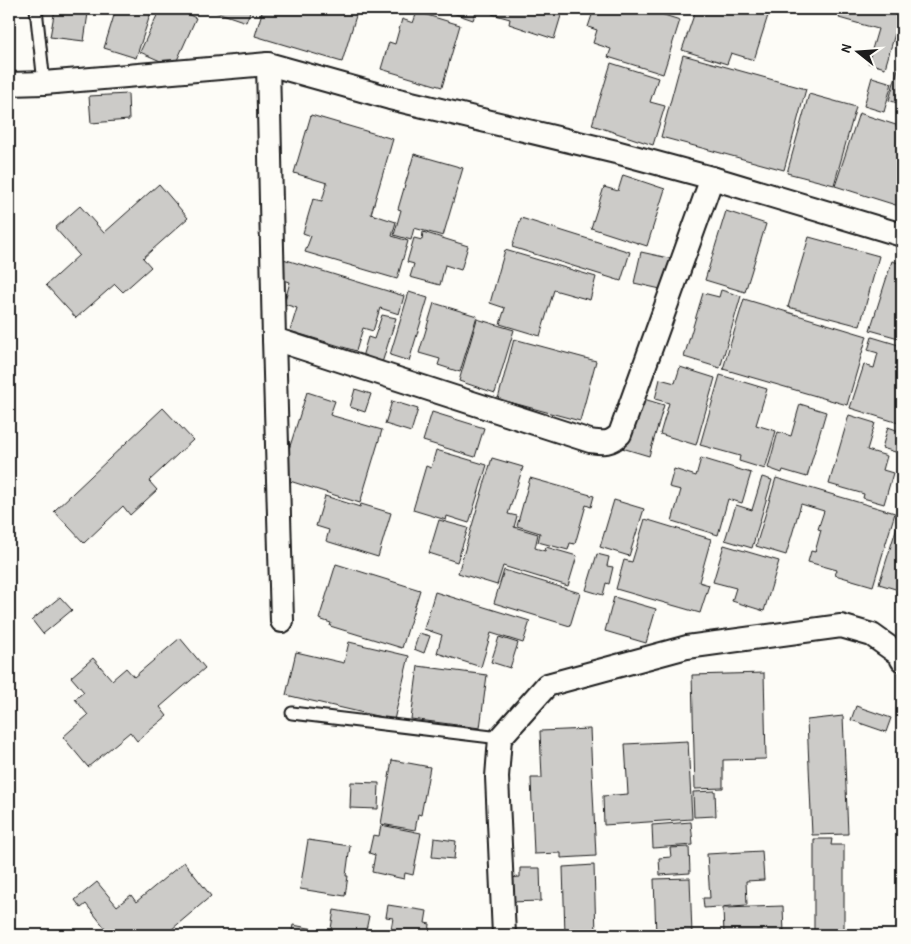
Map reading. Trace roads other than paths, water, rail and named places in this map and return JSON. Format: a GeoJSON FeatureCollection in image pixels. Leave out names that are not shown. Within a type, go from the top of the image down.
{"type":"FeatureCollection","features":[{"type":"Feature","properties":{"kind":"street"},"geometry":{"type":"LineString","coordinates":[[268,64],[282,621]]}},
{"type":"Feature","properties":{"kind":"street"},"geometry":{"type":"LineString","coordinates":[[9,84],[44,83],[268,64],[390,98],[616,152],[902,234]]}},
{"type":"Feature","properties":{"kind":"street"},"geometry":{"type":"LineString","coordinates":[[274,338],[590,441],[606,443],[614,440],[620,434],[712,178]]}},
{"type":"Feature","properties":{"kind":"street"},"geometry":{"type":"LineString","coordinates":[[504,935],[497,777],[500,738],[547,685],[687,647],[841,626],[872,635],[900,655],[902,660]]}},
{"type":"Feature","properties":{"kind":"lane"},"geometry":{"type":"LineString","coordinates":[[36,9],[44,83]]}},
{"type":"Feature","properties":{"kind":"lane"},"geometry":{"type":"LineString","coordinates":[[292,713],[500,738]]}}]}
